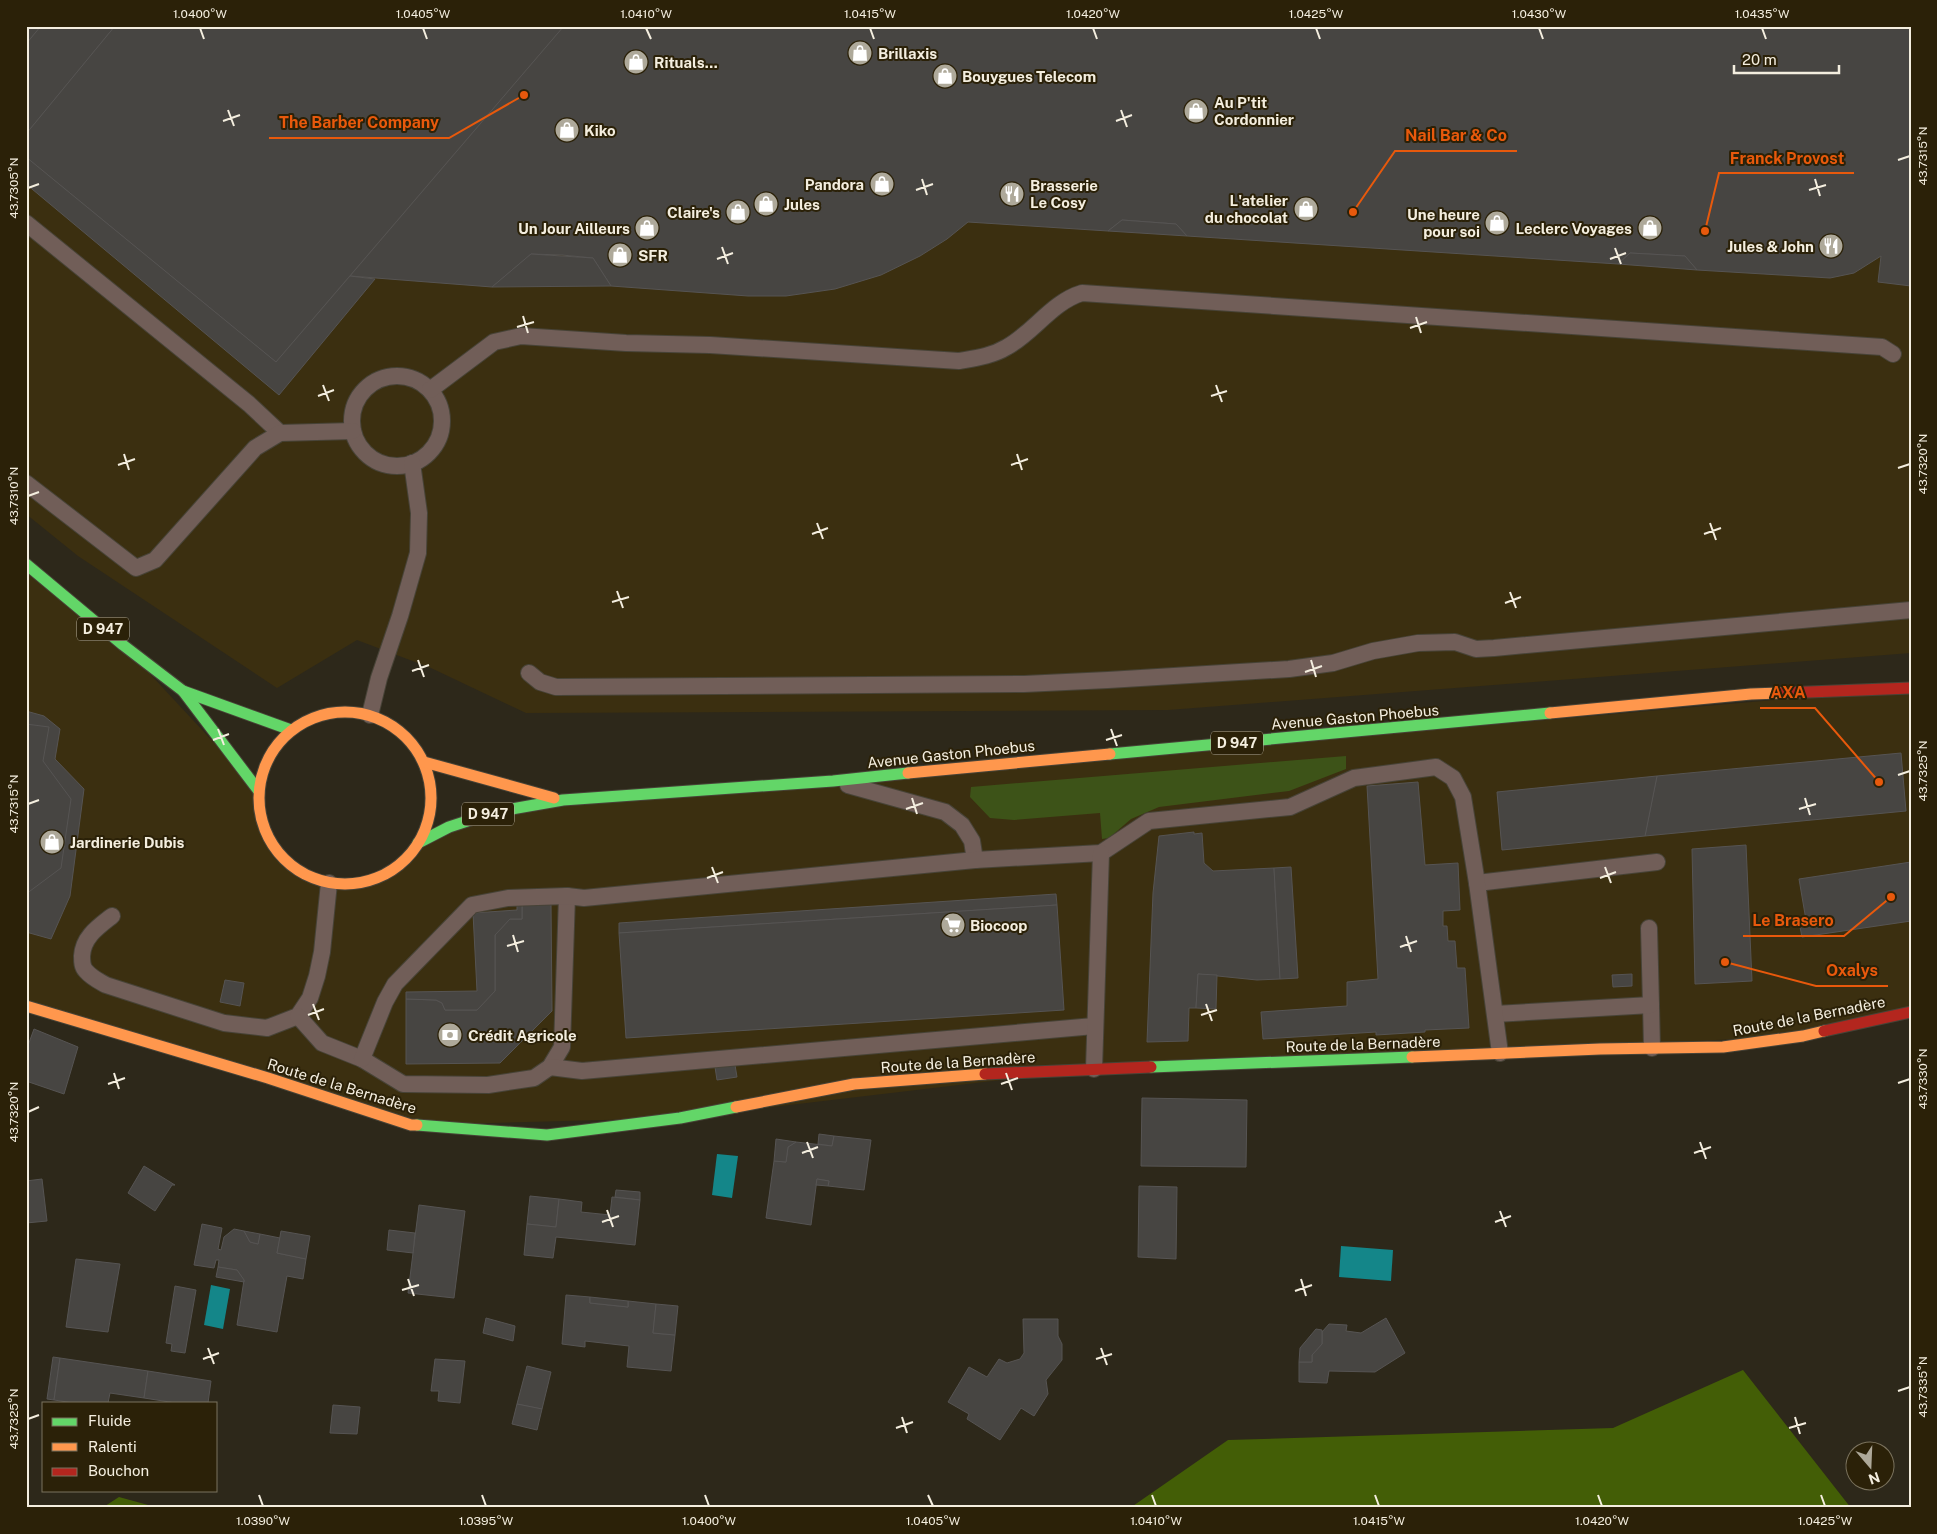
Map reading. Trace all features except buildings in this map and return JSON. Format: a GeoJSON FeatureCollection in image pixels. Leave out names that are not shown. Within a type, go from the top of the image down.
{"type":"FeatureCollection","features":[{"type":"Feature","properties":{"kind":"main road","name":"D 947"},"geometry":{"type":"LineString","coordinates":[[26,564],[122,645],[183,690],[291,730]]}},
{"type":"Feature","properties":{"kind":"main road","name":"Avenue Gaston Phoebus"},"geometry":{"type":"LineString","coordinates":[[418,843],[448,827],[495,812],[563,800],[833,781],[1750,694],[1911,688]]}},
{"type":"Feature","properties":{"kind":"main road","name":"D 947"},"geometry":{"type":"LineString","coordinates":[[183,690],[258,790]]}},
{"type":"Feature","properties":{"kind":"main road"},"geometry":{"type":"LineString","coordinates":[[343,711],[370,715],[392,726],[410,742],[424,762],[431,789],[429,817],[418,843],[402,863],[380,876],[355,883],[329,883],[305,874],[284,860],[269,839],[260,816],[258,790],[264,767],[275,747],[291,730],[315,716],[343,711]]}},
{"type":"Feature","properties":{"kind":"main road","name":"Avenue Gaston Phoebus"},"geometry":{"type":"LineString","coordinates":[[424,762],[563,800]]}},
{"type":"Feature","properties":{"kind":"main road","name":"Route de la Bernadère"},"geometry":{"type":"LineString","coordinates":[[26,1006],[268,1078],[411,1125],[547,1135],[680,1118],[854,1084],[978,1074],[1094,1069],[1500,1053],[1723,1047],[1802,1036],[1911,1012]]}},
{"type":"Feature","properties":{"kind":"lane"},"geometry":{"type":"LineString","coordinates":[[26,223],[249,404],[280,433]]}},
{"type":"Feature","properties":{"kind":"lane"},"geometry":{"type":"LineString","coordinates":[[430,390],[494,342],[521,336],[626,343],[710,345],[959,361],[990,356],[1009,346],[1069,297],[1082,294],[1882,347],[1893,354]]}},
{"type":"Feature","properties":{"kind":"lane"},"geometry":{"type":"LineString","coordinates":[[390,376],[404,376],[419,381],[430,390],[438,402],[442,417],[441,431],[435,445],[425,456],[412,463],[397,466],[382,464],[369,456],[358,445],[353,431],[352,416],[356,402],[364,390],[376,381],[390,376]]}},
{"type":"Feature","properties":{"kind":"lane"},"geometry":{"type":"LineString","coordinates":[[26,483],[136,568],[155,560],[255,448],[280,433],[353,431]]}},
{"type":"Feature","properties":{"kind":"lane"},"geometry":{"type":"LineString","coordinates":[[370,715],[379,678],[400,616],[418,553],[420,513],[412,463]]}},
{"type":"Feature","properties":{"kind":"lane"},"geometry":{"type":"LineString","coordinates":[[529,673],[540,682],[556,686],[1014,684],[1108,680],[1298,668],[1333,663],[1374,650],[1418,643],[1454,642],[1476,648],[1494,648],[1911,610]]}},
{"type":"Feature","properties":{"kind":"lane"},"geometry":{"type":"LineString","coordinates":[[362,1059],[385,1002],[395,984],[472,905],[508,898],[567,896],[584,898],[975,860],[1101,853],[1149,821],[1290,807],[1354,778],[1436,767],[1453,778],[1463,797],[1477,882],[1500,1053]]}},
{"type":"Feature","properties":{"kind":"lane"},"geometry":{"type":"LineString","coordinates":[[833,781],[945,812],[962,825],[972,841],[975,860]]}},
{"type":"Feature","properties":{"kind":"lane"},"geometry":{"type":"LineString","coordinates":[[1094,1069],[1101,853]]}},
{"type":"Feature","properties":{"kind":"lane"},"geometry":{"type":"LineString","coordinates":[[1477,882],[1656,862]]}},
{"type":"Feature","properties":{"kind":"lane"},"geometry":{"type":"LineString","coordinates":[[112,916],[91,934],[86,941],[82,951],[84,970],[106,985],[224,1023],[268,1028],[298,1016],[310,998],[322,952],[329,883]]}},
{"type":"Feature","properties":{"kind":"lane"},"geometry":{"type":"LineString","coordinates":[[298,1016],[322,1043],[362,1059],[403,1084],[488,1085],[534,1078],[550,1067],[562,1047],[567,896]]}},
{"type":"Feature","properties":{"kind":"lane"},"geometry":{"type":"LineString","coordinates":[[1649,928],[1652,1048]]}},
{"type":"Feature","properties":{"kind":"lane"},"geometry":{"type":"LineString","coordinates":[[1495,1014],[1651,1005]]}},
{"type":"Feature","properties":{"kind":"lane"},"geometry":{"type":"LineString","coordinates":[[550,1067],[582,1071],[1094,1026]]}},
{"type":"Feature","properties":{"kind":"shaded area"},"geometry":{"type":"Polygon","coordinates":[[[26,26],[1911,26],[1911,653],[1168,710],[526,713],[431,668],[357,640],[277,688],[78,556],[26,514],[26,26]]]}},
{"type":"Feature","properties":{"kind":"shaded area"},"geometry":{"type":"Polygon","coordinates":[[[26,564],[123,645],[258,790],[260,816],[269,839],[284,860],[305,874],[329,883],[355,883],[380,876],[402,863],[418,843],[495,812],[1911,688],[1911,1012],[1803,1036],[1094,1069],[680,1118],[411,1125],[26,1006],[26,564]]]}},
{"type":"Feature","properties":{"kind":"green space"},"geometry":{"type":"Polygon","coordinates":[[[1346,756],[1346,769],[1289,791],[1159,807],[1131,819],[1109,838],[1102,839],[1100,813],[1014,820],[990,818],[970,797],[971,787],[1346,756]]]}},
{"type":"Feature","properties":{"kind":"green space"},"geometry":{"type":"Polygon","coordinates":[[[1743,1370],[1851,1508],[1130,1508],[1228,1440],[1613,1428],[1743,1370]]]}},
{"type":"Feature","properties":{"kind":"green space"},"geometry":{"type":"Polygon","coordinates":[[[119,1497],[159,1508],[102,1508],[119,1497]]]}},
{"type":"Feature","properties":{"kind":"water"},"geometry":{"type":"Polygon","coordinates":[[[717,1154],[738,1156],[732,1198],[712,1195],[717,1154]]]}},
{"type":"Feature","properties":{"kind":"water"},"geometry":{"type":"Polygon","coordinates":[[[1341,1246],[1393,1250],[1391,1281],[1339,1277],[1341,1246]]]}},
{"type":"Feature","properties":{"kind":"water"},"geometry":{"type":"Polygon","coordinates":[[[211,1285],[230,1289],[223,1329],[204,1325],[211,1285]]]}},
{"type":"Feature","properties":{"kind":"traffic: fast"},"geometry":{"type":"LineString","coordinates":[[26,564],[123,645],[183,691],[258,790]]}},
{"type":"Feature","properties":{"kind":"traffic: fast"},"geometry":{"type":"LineString","coordinates":[[183,691],[291,730]]}},
{"type":"Feature","properties":{"kind":"traffic: fast"},"geometry":{"type":"LineString","coordinates":[[1110,754],[1550,713]]}},
{"type":"Feature","properties":{"kind":"traffic: fast"},"geometry":{"type":"LineString","coordinates":[[418,843],[449,827],[495,812],[563,800],[833,781],[908,773]]}},
{"type":"Feature","properties":{"kind":"traffic: fast"},"geometry":{"type":"LineString","coordinates":[[1151,1067],[1412,1057]]}},
{"type":"Feature","properties":{"kind":"traffic: fast"},"geometry":{"type":"LineString","coordinates":[[417,1125],[547,1135],[680,1118],[736,1107]]}},
{"type":"Feature","properties":{"kind":"traffic: slow"},"geometry":{"type":"LineString","coordinates":[[1550,713],[1751,694],[1783,693]]}},
{"type":"Feature","properties":{"kind":"traffic: slow"},"geometry":{"type":"LineString","coordinates":[[345,712],[362,714],[378,719],[406,737],[424,765],[429,781],[431,798],[429,815],[424,831],[406,859],[378,877],[362,882],[345,884],[328,882],[312,877],[284,859],[266,831],[261,815],[259,798],[261,781],[266,765],[284,737],[312,719],[328,714],[345,712]]}},
{"type":"Feature","properties":{"kind":"traffic: slow"},"geometry":{"type":"LineString","coordinates":[[908,773],[1110,754]]}},
{"type":"Feature","properties":{"kind":"traffic: slow"},"geometry":{"type":"LineString","coordinates":[[424,762],[554,798]]}},
{"type":"Feature","properties":{"kind":"traffic: slow"},"geometry":{"type":"LineString","coordinates":[[26,1006],[268,1078],[411,1125],[417,1125]]}},
{"type":"Feature","properties":{"kind":"traffic: slow"},"geometry":{"type":"LineString","coordinates":[[1412,1057],[1600,1049],[1723,1047],[1803,1036],[1824,1031]]}},
{"type":"Feature","properties":{"kind":"traffic: slow"},"geometry":{"type":"LineString","coordinates":[[736,1107],[854,1084],[985,1074]]}},
{"type":"Feature","properties":{"kind":"traffic: jam"},"geometry":{"type":"LineString","coordinates":[[1783,693],[1911,688]]}},
{"type":"Feature","properties":{"kind":"traffic: jam"},"geometry":{"type":"LineString","coordinates":[[1824,1031],[1911,1012]]}},
{"type":"Feature","properties":{"kind":"traffic: jam"},"geometry":{"type":"LineString","coordinates":[[985,1074],[1151,1067]]}},
{"type":"Feature","properties":{"kind":"place","name":"Brillaxis"},"geometry":{"type":"Point","coordinates":[860,53]}},
{"type":"Feature","properties":{"kind":"place","name":"Rituals..."},"geometry":{"type":"Point","coordinates":[636,62]}},
{"type":"Feature","properties":{"kind":"place","name":"Bouygues Telecom"},"geometry":{"type":"Point","coordinates":[945,76]}},
{"type":"Feature","properties":{"kind":"place","name":"The Barber Company"},"geometry":{"type":"Point","coordinates":[524,95]}},
{"type":"Feature","properties":{"kind":"place","name":"Au P'tit Cordonnier"},"geometry":{"type":"Point","coordinates":[1196,111]}},
{"type":"Feature","properties":{"kind":"place","name":"Kiko"},"geometry":{"type":"Point","coordinates":[567,130]}},
{"type":"Feature","properties":{"kind":"place","name":"Pandora"},"geometry":{"type":"Point","coordinates":[882,184]}},
{"type":"Feature","properties":{"kind":"place","name":"Brasserie Le Cosy"},"geometry":{"type":"Point","coordinates":[1012,194]}},
{"type":"Feature","properties":{"kind":"place","name":"Jules"},"geometry":{"type":"Point","coordinates":[766,204]}},
{"type":"Feature","properties":{"kind":"place","name":"L'atelier du chocolat"},"geometry":{"type":"Point","coordinates":[1306,209]}},
{"type":"Feature","properties":{"kind":"place","name":"Claire's"},"geometry":{"type":"Point","coordinates":[738,212]}},
{"type":"Feature","properties":{"kind":"place","name":"Nail Bar & Co"},"geometry":{"type":"Point","coordinates":[1353,212]}},
{"type":"Feature","properties":{"kind":"place","name":"Une heure pour soi"},"geometry":{"type":"Point","coordinates":[1497,223]}},
{"type":"Feature","properties":{"kind":"place","name":"Un Jour Ailleurs"},"geometry":{"type":"Point","coordinates":[647,228]}},
{"type":"Feature","properties":{"kind":"place","name":"Leclerc Voyages"},"geometry":{"type":"Point","coordinates":[1650,228]}},
{"type":"Feature","properties":{"kind":"place","name":"Franck Provost"},"geometry":{"type":"Point","coordinates":[1705,231]}},
{"type":"Feature","properties":{"kind":"place","name":"Jules & John"},"geometry":{"type":"Point","coordinates":[1831,246]}},
{"type":"Feature","properties":{"kind":"place","name":"SFR"},"geometry":{"type":"Point","coordinates":[620,255]}},
{"type":"Feature","properties":{"kind":"place","name":"AXA"},"geometry":{"type":"Point","coordinates":[1879,782]}},
{"type":"Feature","properties":{"kind":"place","name":"Jardinerie Dubis"},"geometry":{"type":"Point","coordinates":[52,842]}},
{"type":"Feature","properties":{"kind":"place","name":"Le Brasero"},"geometry":{"type":"Point","coordinates":[1891,897]}},
{"type":"Feature","properties":{"kind":"place","name":"Biocoop"},"geometry":{"type":"Point","coordinates":[953,925]}},
{"type":"Feature","properties":{"kind":"place","name":"Oxalys"},"geometry":{"type":"Point","coordinates":[1725,962]}},
{"type":"Feature","properties":{"kind":"place","name":"Crédit Agricole"},"geometry":{"type":"Point","coordinates":[450,1035]}}]}
